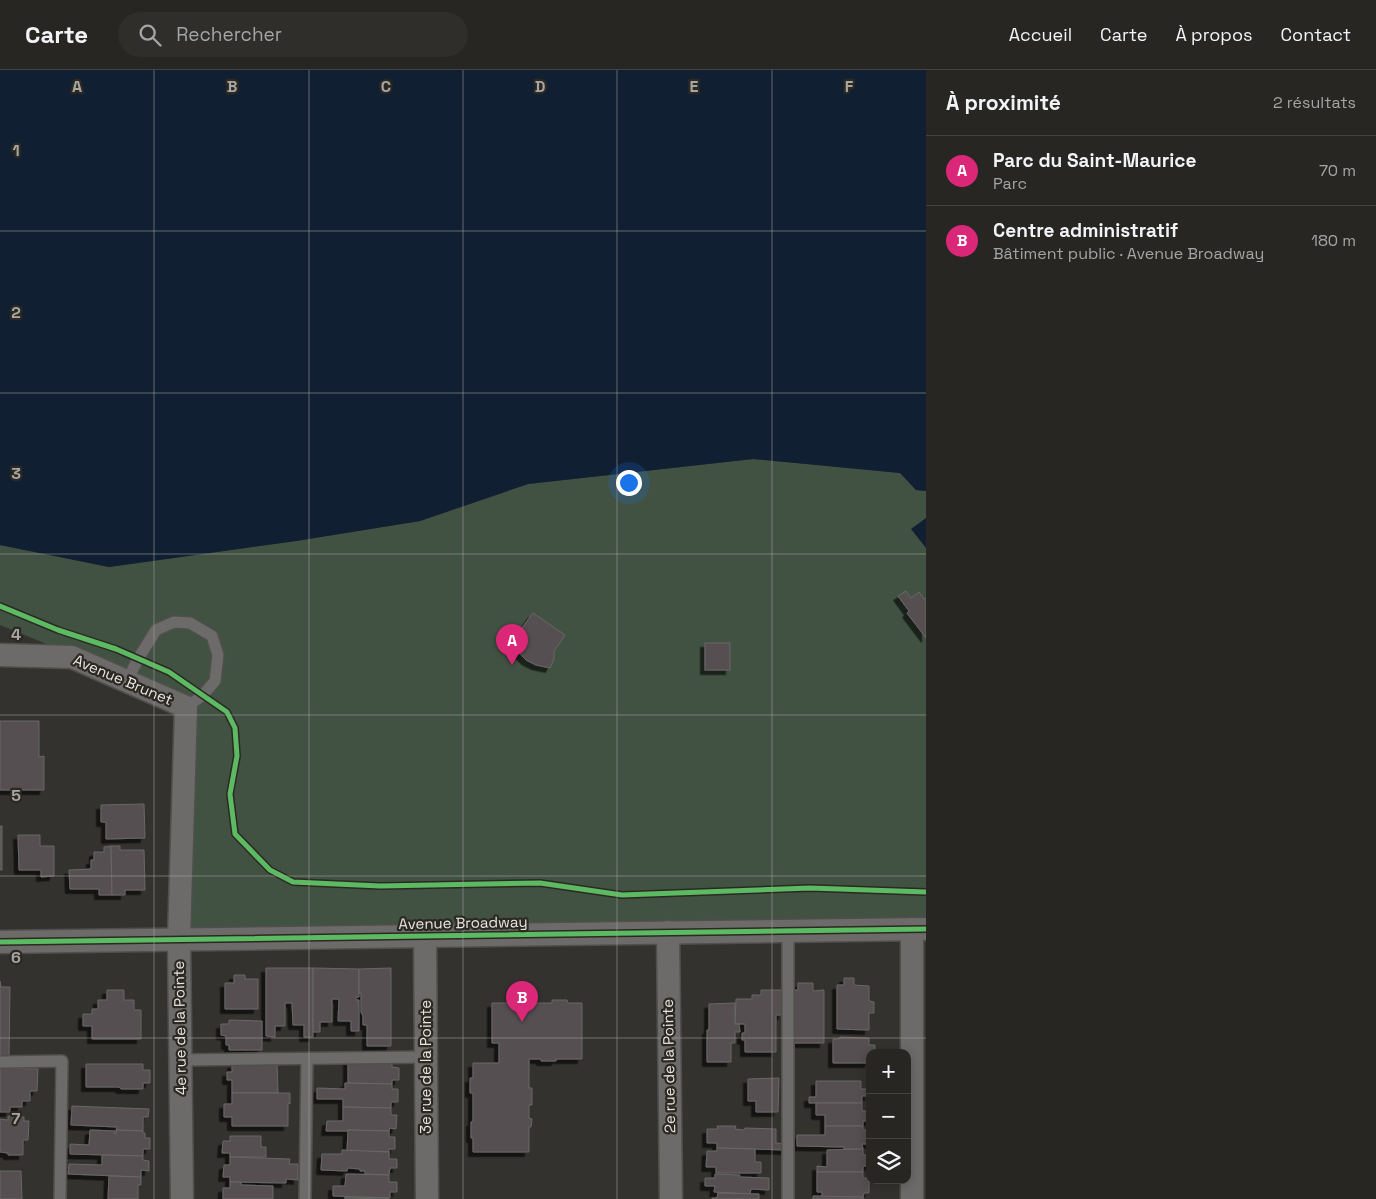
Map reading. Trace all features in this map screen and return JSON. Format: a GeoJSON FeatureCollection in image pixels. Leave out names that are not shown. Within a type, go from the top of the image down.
{"type":"FeatureCollection","features":[{"type":"Feature","properties":{"kind":"street","name":"Avenue Brunet"},"geometry":{"type":"LineString","coordinates":[[0,655],[72,657],[186,707]]}},
{"type":"Feature","properties":{"kind":"street","name":"4e rue de la Pointe"},"geometry":{"type":"LineString","coordinates":[[182,1199],[179,940],[186,707]]}},
{"type":"Feature","properties":{"kind":"street","name":"Avenue Broadway"},"geometry":{"type":"LineString","coordinates":[[0,942],[919,929]]}},
{"type":"Feature","properties":{"kind":"street"},"geometry":{"type":"LineString","coordinates":[[912,1199],[919,929]]}},
{"type":"Feature","properties":{"kind":"street","name":"2e rue de la Pointe"},"geometry":{"type":"LineString","coordinates":[[668,932],[671,1199]]}},
{"type":"Feature","properties":{"kind":"street","name":"3e rue de la Pointe"},"geometry":{"type":"LineString","coordinates":[[425,936],[427,1199]]}},
{"type":"Feature","properties":{"kind":"lane"},"geometry":{"type":"LineString","coordinates":[[127,681],[156,630],[174,622],[190,623],[212,636],[218,655],[215,681],[202,696],[186,707]]}},
{"type":"Feature","properties":{"kind":"lane"},"geometry":{"type":"LineString","coordinates":[[788,930],[788,1199]]}},
{"type":"Feature","properties":{"kind":"lane"},"geometry":{"type":"LineString","coordinates":[[181,1060],[426,1057]]}},
{"type":"Feature","properties":{"kind":"lane"},"geometry":{"type":"LineString","coordinates":[[305,1199],[307,1059]]}},
{"type":"Feature","properties":{"kind":"lane"},"geometry":{"type":"LineString","coordinates":[[0,1062],[62,1061],[60,1199]]}},
{"type":"Feature","properties":{"kind":"green space"},"geometry":{"type":"Polygon","coordinates":[[[753,459],[901,473],[916,490],[926,491],[926,924],[189,936],[196,705],[0,625],[0,545],[109,567],[296,541],[420,521],[528,484],[753,459]]]}},
{"type":"Feature","properties":{"kind":"water"},"geometry":{"type":"Polygon","coordinates":[[[0,70],[926,70],[926,491],[916,490],[900,473],[753,459],[528,484],[420,521],[296,541],[109,567],[0,545],[0,70]]]}},
{"type":"Feature","properties":{"kind":"water"},"geometry":{"type":"Polygon","coordinates":[[[926,518],[926,548],[911,529],[926,518]]]}},
{"type":"Feature","properties":{"kind":"building"},"geometry":{"type":"Polygon","coordinates":[[[906,591],[911,598],[919,592],[924,599],[926,598],[926,638],[907,613],[909,611],[898,596],[906,591]]]}},
{"type":"Feature","properties":{"kind":"building"},"geometry":{"type":"Polygon","coordinates":[[[533,613],[565,635],[554,651],[554,659],[550,668],[536,665],[526,660],[506,637],[513,631],[522,628],[533,613]]]}},
{"type":"Feature","properties":{"kind":"building"},"geometry":{"type":"Polygon","coordinates":[[[705,643],[730,643],[730,670],[705,670],[705,643]]]}},
{"type":"Feature","properties":{"kind":"building"},"geometry":{"type":"Polygon","coordinates":[[[0,721],[39,721],[39,757],[44,756],[44,790],[0,790],[0,721]]]}},
{"type":"Feature","properties":{"kind":"building"},"geometry":{"type":"Polygon","coordinates":[[[144,804],[145,838],[106,839],[106,822],[101,822],[101,805],[144,804]]]}},
{"type":"Feature","properties":{"kind":"building"},"geometry":{"type":"Polygon","coordinates":[[[0,826],[2,826],[2,870],[0,870],[0,826]]]}},
{"type":"Feature","properties":{"kind":"building"},"geometry":{"type":"Polygon","coordinates":[[[18,835],[40,835],[40,846],[54,846],[54,876],[41,877],[41,870],[19,870],[18,835]]]}},
{"type":"Feature","properties":{"kind":"building"},"geometry":{"type":"Polygon","coordinates":[[[111,846],[112,895],[99,895],[99,889],[70,889],[69,870],[91,869],[91,860],[94,860],[94,852],[104,852],[104,847],[111,846]]]}},
{"type":"Feature","properties":{"kind":"building"},"geometry":{"type":"Polygon","coordinates":[[[111,846],[120,846],[120,850],[144,850],[145,890],[125,890],[125,895],[112,895],[111,846]]]}},
{"type":"Feature","properties":{"kind":"building"},"geometry":{"type":"Polygon","coordinates":[[[266,968],[313,968],[313,1037],[304,1037],[304,1025],[293,1025],[292,1003],[285,1003],[285,1026],[275,1026],[275,1037],[266,1036],[266,968]]]}},
{"type":"Feature","properties":{"kind":"building"},"geometry":{"type":"Polygon","coordinates":[[[313,968],[359,969],[359,997],[356,997],[356,1000],[359,1000],[359,1031],[351,1031],[351,1021],[338,1021],[339,999],[332,999],[332,1022],[320,1022],[320,1032],[313,1032],[313,968]]]}},
{"type":"Feature","properties":{"kind":"building"},"geometry":{"type":"Polygon","coordinates":[[[391,968],[391,1046],[367,1046],[367,1025],[363,1025],[361,993],[359,993],[359,969],[391,968]]]}},
{"type":"Feature","properties":{"kind":"building"},"geometry":{"type":"Polygon","coordinates":[[[234,975],[245,975],[245,979],[258,979],[258,1009],[225,1009],[225,983],[234,983],[234,975]]]}},
{"type":"Feature","properties":{"kind":"building"},"geometry":{"type":"Polygon","coordinates":[[[844,978],[854,978],[854,985],[869,986],[869,1001],[874,1002],[874,1013],[869,1013],[869,1030],[837,1029],[837,985],[844,985],[844,978]]]}},
{"type":"Feature","properties":{"kind":"building"},"geometry":{"type":"Polygon","coordinates":[[[0,981],[1,987],[10,987],[9,1058],[0,1058],[0,981]]]}},
{"type":"Feature","properties":{"kind":"building"},"geometry":{"type":"Polygon","coordinates":[[[798,983],[813,983],[813,991],[824,990],[824,1043],[789,1043],[789,990],[798,990],[798,983]]]}},
{"type":"Feature","properties":{"kind":"building"},"geometry":{"type":"Polygon","coordinates":[[[107,990],[124,990],[124,1000],[134,1000],[134,1010],[141,1010],[141,1039],[92,1039],[92,1026],[83,1026],[83,1014],[92,1014],[92,1009],[98,1009],[98,1000],[107,1000],[107,990]]]}},
{"type":"Feature","properties":{"kind":"building"},"geometry":{"type":"Polygon","coordinates":[[[761,990],[783,990],[783,1015],[776,1015],[776,1052],[745,1052],[745,1040],[742,1040],[742,1033],[745,1033],[745,1024],[735,1024],[736,999],[752,999],[752,995],[761,995],[761,990]]]}},
{"type":"Feature","properties":{"kind":"building"},"geometry":{"type":"Polygon","coordinates":[[[552,1000],[582,1003],[582,1059],[541,1061],[541,1059],[529,1059],[529,1088],[532,1088],[532,1105],[529,1105],[529,1118],[532,1119],[531,1127],[529,1127],[529,1152],[473,1152],[471,1122],[473,1121],[473,1093],[470,1093],[470,1078],[473,1078],[473,1063],[499,1063],[499,1043],[492,1043],[492,1003],[523,1001],[523,1003],[552,1003],[552,1000]]]}},
{"type":"Feature","properties":{"kind":"building"},"geometry":{"type":"Polygon","coordinates":[[[735,1003],[735,1024],[739,1024],[740,1032],[735,1032],[735,1043],[731,1043],[731,1062],[707,1062],[709,1004],[735,1003]]]}},
{"type":"Feature","properties":{"kind":"building"},"geometry":{"type":"Polygon","coordinates":[[[229,1020],[262,1021],[262,1050],[229,1050],[229,1045],[226,1045],[226,1036],[221,1035],[221,1024],[229,1024],[229,1020]]]}},
{"type":"Feature","properties":{"kind":"building"},"geometry":{"type":"Polygon","coordinates":[[[840,1037],[869,1038],[869,1045],[875,1045],[875,1049],[866,1049],[866,1063],[833,1063],[833,1039],[839,1039],[840,1037]]]}},
{"type":"Feature","properties":{"kind":"building"},"geometry":{"type":"Polygon","coordinates":[[[348,1060],[392,1061],[392,1067],[399,1068],[399,1080],[392,1080],[392,1084],[348,1083],[348,1060]]]}},
{"type":"Feature","properties":{"kind":"building"},"geometry":{"type":"Polygon","coordinates":[[[277,1063],[278,1093],[232,1093],[232,1080],[227,1080],[227,1072],[232,1072],[232,1064],[277,1063]]]}},
{"type":"Feature","properties":{"kind":"building"},"geometry":{"type":"Polygon","coordinates":[[[86,1064],[143,1064],[143,1070],[150,1070],[150,1083],[143,1083],[143,1089],[86,1087],[86,1064]]]}},
{"type":"Feature","properties":{"kind":"building"},"geometry":{"type":"Polygon","coordinates":[[[0,1068],[38,1069],[37,1091],[30,1091],[30,1101],[22,1101],[22,1107],[10,1107],[10,1112],[0,1112],[0,1068]]]}},
{"type":"Feature","properties":{"kind":"building"},"geometry":{"type":"Polygon","coordinates":[[[779,1078],[778,1112],[756,1112],[756,1101],[748,1101],[748,1079],[779,1078]]]}},
{"type":"Feature","properties":{"kind":"building"},"geometry":{"type":"Polygon","coordinates":[[[816,1081],[861,1081],[861,1089],[866,1089],[866,1096],[862,1096],[862,1103],[809,1103],[809,1097],[816,1097],[816,1081]]]}},
{"type":"Feature","properties":{"kind":"building"},"geometry":{"type":"Polygon","coordinates":[[[345,1083],[392,1084],[392,1089],[398,1089],[398,1102],[391,1102],[391,1108],[343,1107],[343,1099],[317,1099],[317,1088],[345,1089],[345,1083]]]}},
{"type":"Feature","properties":{"kind":"building"},"geometry":{"type":"Polygon","coordinates":[[[232,1093],[290,1093],[288,1126],[232,1126],[232,1117],[224,1117],[224,1104],[232,1104],[232,1093]]]}},
{"type":"Feature","properties":{"kind":"building"},"geometry":{"type":"Polygon","coordinates":[[[816,1103],[862,1103],[862,1111],[866,1111],[866,1121],[863,1121],[863,1126],[825,1126],[825,1115],[816,1115],[816,1103]]]}},
{"type":"Feature","properties":{"kind":"building"},"geometry":{"type":"Polygon","coordinates":[[[72,1106],[149,1109],[148,1117],[143,1117],[143,1131],[116,1130],[117,1127],[71,1125],[72,1106]]]}},
{"type":"Feature","properties":{"kind":"building"},"geometry":{"type":"Polygon","coordinates":[[[343,1107],[391,1108],[391,1115],[397,1115],[396,1129],[390,1128],[389,1131],[326,1131],[327,1121],[343,1121],[343,1107]]]}},
{"type":"Feature","properties":{"kind":"building"},"geometry":{"type":"Polygon","coordinates":[[[8,1116],[24,1117],[24,1121],[29,1121],[28,1140],[23,1140],[23,1155],[8,1155],[8,1153],[0,1152],[0,1119],[8,1120],[8,1116]]]}},
{"type":"Feature","properties":{"kind":"building"},"geometry":{"type":"Polygon","coordinates":[[[717,1126],[736,1126],[735,1129],[744,1130],[745,1128],[776,1129],[776,1143],[786,1144],[786,1150],[717,1148],[717,1143],[707,1143],[707,1129],[718,1129],[717,1126]]]}},
{"type":"Feature","properties":{"kind":"building"},"geometry":{"type":"Polygon","coordinates":[[[825,1126],[863,1126],[863,1130],[866,1130],[866,1144],[862,1144],[863,1149],[797,1146],[797,1135],[825,1135],[825,1126]]]}},
{"type":"Feature","properties":{"kind":"building"},"geometry":{"type":"Polygon","coordinates":[[[90,1130],[115,1131],[115,1134],[116,1130],[143,1131],[145,1138],[150,1138],[150,1149],[143,1149],[143,1156],[70,1154],[70,1144],[89,1145],[90,1130]]]}},
{"type":"Feature","properties":{"kind":"building"},"geometry":{"type":"Polygon","coordinates":[[[348,1130],[389,1131],[389,1137],[395,1137],[395,1149],[389,1149],[389,1152],[347,1151],[348,1130]]]}},
{"type":"Feature","properties":{"kind":"building"},"geometry":{"type":"Polygon","coordinates":[[[230,1136],[261,1136],[261,1147],[266,1147],[266,1157],[230,1157],[230,1153],[222,1153],[223,1141],[230,1141],[230,1136]]]}},
{"type":"Feature","properties":{"kind":"building"},"geometry":{"type":"Polygon","coordinates":[[[717,1148],[755,1149],[755,1162],[761,1162],[761,1173],[716,1173],[716,1167],[706,1167],[707,1151],[717,1151],[717,1148]]]}},
{"type":"Feature","properties":{"kind":"building"},"geometry":{"type":"Polygon","coordinates":[[[863,1149],[863,1155],[866,1155],[866,1166],[863,1166],[863,1172],[817,1172],[817,1166],[827,1167],[827,1150],[863,1149]]]}},
{"type":"Feature","properties":{"kind":"building"},"geometry":{"type":"Polygon","coordinates":[[[342,1150],[389,1152],[389,1159],[397,1159],[397,1168],[390,1168],[389,1175],[365,1174],[365,1171],[360,1171],[360,1169],[348,1168],[347,1171],[321,1170],[322,1154],[342,1154],[342,1150]]]}},
{"type":"Feature","properties":{"kind":"building"},"geometry":{"type":"Polygon","coordinates":[[[102,1155],[143,1156],[143,1160],[149,1161],[149,1171],[141,1170],[141,1177],[68,1174],[69,1164],[102,1165],[102,1155]]]}},
{"type":"Feature","properties":{"kind":"building"},"geometry":{"type":"Polygon","coordinates":[[[230,1157],[290,1159],[289,1164],[298,1164],[298,1180],[286,1179],[286,1183],[230,1182],[230,1177],[223,1177],[224,1165],[230,1165],[230,1157]]]}},
{"type":"Feature","properties":{"kind":"building"},"geometry":{"type":"Polygon","coordinates":[[[0,1171],[21,1171],[22,1199],[0,1199],[0,1171]]]}},
{"type":"Feature","properties":{"kind":"building"},"geometry":{"type":"Polygon","coordinates":[[[817,1172],[863,1172],[866,1184],[869,1184],[869,1193],[864,1193],[863,1197],[822,1197],[822,1192],[817,1192],[817,1172]]]}},
{"type":"Feature","properties":{"kind":"building"},"geometry":{"type":"Polygon","coordinates":[[[346,1174],[389,1175],[389,1182],[397,1182],[397,1192],[390,1192],[390,1198],[333,1196],[333,1186],[345,1186],[346,1174]]]}},
{"type":"Feature","properties":{"kind":"building"},"geometry":{"type":"Polygon","coordinates":[[[715,1174],[769,1178],[769,1190],[751,1189],[750,1194],[714,1192],[715,1186],[705,1186],[705,1178],[715,1178],[715,1174]]]}},
{"type":"Feature","properties":{"kind":"building"},"geometry":{"type":"Polygon","coordinates":[[[109,1176],[141,1177],[141,1185],[138,1185],[138,1199],[108,1199],[109,1176]]]}},
{"type":"Feature","properties":{"kind":"building"},"geometry":{"type":"Polygon","coordinates":[[[230,1182],[241,1182],[241,1185],[273,1186],[273,1199],[223,1199],[223,1188],[230,1188],[230,1182]]]}},
{"type":"Feature","properties":{"kind":"building"},"geometry":{"type":"Polygon","coordinates":[[[718,1193],[759,1194],[759,1199],[712,1199],[717,1198],[718,1193]]]}},
{"type":"Feature","properties":{"kind":"building"},"geometry":{"type":"Polygon","coordinates":[[[813,1196],[863,1197],[864,1199],[813,1199],[813,1196]]]}},
{"type":"Feature","properties":{"kind":"building"},"geometry":{"type":"Polygon","coordinates":[[[345,1197],[389,1198],[345,1199],[345,1197]]]}},
{"type":"Feature","properties":{"kind":"cycle path"},"geometry":{"type":"LineString","coordinates":[[0,606],[58,630],[116,649],[169,672],[227,712],[235,728],[237,756],[230,794],[235,834],[270,870],[293,882],[380,886],[540,883],[622,895],[810,888],[926,892]]}},
{"type":"Feature","properties":{"kind":"cycle path"},"geometry":{"type":"LineString","coordinates":[[0,942],[926,929]]}},
{"type":"Feature","properties":{"kind":"place","name":"Parc du Saint-Maurice"},"geometry":{"type":"Point","coordinates":[512,665]}},
{"type":"Feature","properties":{"kind":"place","name":"Centre administratif"},"geometry":{"type":"Point","coordinates":[522,1022]}}]}
